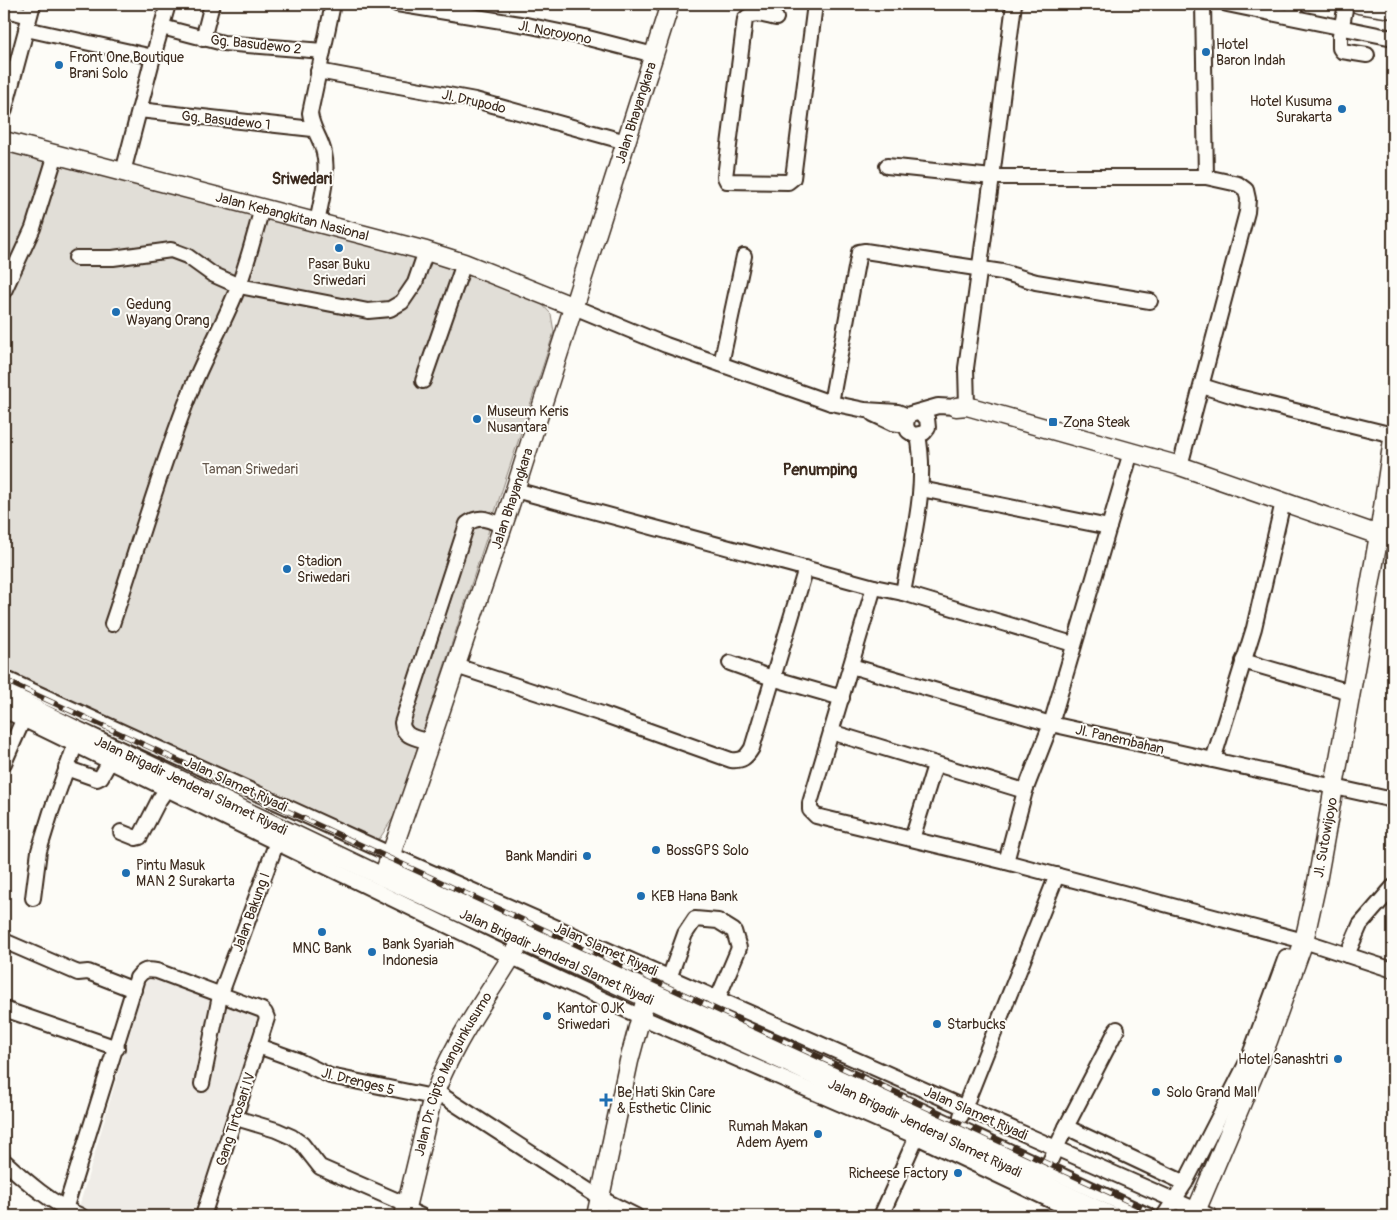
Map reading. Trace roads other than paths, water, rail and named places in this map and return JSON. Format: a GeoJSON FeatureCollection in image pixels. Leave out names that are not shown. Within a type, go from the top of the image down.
{"type":"FeatureCollection","features":[{"type":"Feature","properties":{"kind":"main road","name":"Jalan Bhayangkara"},"geometry":{"type":"LineString","coordinates":[[387,865],[515,490],[670,4]]}},
{"type":"Feature","properties":{"kind":"main road"},"geometry":{"type":"LineString","coordinates":[[1366,4],[1393,10]]}},
{"type":"Feature","properties":{"kind":"main road","name":"Jalan Kebangkitan Nasional"},"geometry":{"type":"LineString","coordinates":[[4,140],[426,251],[464,263],[574,307]]}},
{"type":"Feature","properties":{"kind":"main road"},"geometry":{"type":"LineString","coordinates":[[961,407],[1180,466],[1386,537]]}},
{"type":"Feature","properties":{"kind":"main road","name":"Jl. Sutowijoyo"},"geometry":{"type":"LineString","coordinates":[[1200,1214],[1265,1050],[1298,959],[1312,910],[1350,692],[1386,537],[1393,439]]}},
{"type":"Feature","properties":{"kind":"main road","name":"Jalan Brigadir Jenderal Slamet Riyadi"},"geometry":{"type":"LineString","coordinates":[[4,694],[27,712],[77,738],[279,835],[387,865],[521,941],[710,1019],[919,1132],[953,1132],[1045,1176],[1111,1216]]}},
{"type":"Feature","properties":{"kind":"main road","name":"Jalan Dr. Cipto Mangunkusumo"},"geometry":{"type":"LineString","coordinates":[[410,1212],[434,1094],[454,1048],[521,941]]}},
{"type":"Feature","properties":{"kind":"main road"},"geometry":{"type":"LineString","coordinates":[[596,1216],[629,1061],[641,1017],[657,998]]}},
{"type":"Feature","properties":{"kind":"street"},"geometry":{"type":"LineString","coordinates":[[123,172],[152,57],[168,4]]}},
{"type":"Feature","properties":{"kind":"street"},"geometry":{"type":"LineString","coordinates":[[203,39],[212,4]]}},
{"type":"Feature","properties":{"kind":"street"},"geometry":{"type":"LineString","coordinates":[[317,223],[326,163],[321,144],[313,129],[310,113],[333,4]]}},
{"type":"Feature","properties":{"kind":"street","name":"Jl. Noroyono"},"geometry":{"type":"LineString","coordinates":[[397,4],[526,25],[654,55]]}},
{"type":"Feature","properties":{"kind":"street"},"geometry":{"type":"LineString","coordinates":[[776,18],[756,14],[745,19],[725,177],[727,181],[788,182],[793,178],[816,4]]}},
{"type":"Feature","properties":{"kind":"street"},"geometry":{"type":"LineString","coordinates":[[904,593],[921,489],[922,462],[918,435],[908,431],[915,419],[938,406],[961,407],[1014,4]]}},
{"type":"Feature","properties":{"kind":"street"},"geometry":{"type":"LineString","coordinates":[[1203,4],[1206,177]]}},
{"type":"Feature","properties":{"kind":"street"},"geometry":{"type":"LineString","coordinates":[[1227,4],[1294,10],[1342,26],[1393,38]]}},
{"type":"Feature","properties":{"kind":"street"},"geometry":{"type":"LineString","coordinates":[[1346,4],[1339,46],[1342,51],[1367,55]]}},
{"type":"Feature","properties":{"kind":"street"},"geometry":{"type":"LineString","coordinates":[[4,9],[152,57]]}},
{"type":"Feature","properties":{"kind":"street"},"geometry":{"type":"LineString","coordinates":[[4,112],[29,16]]}},
{"type":"Feature","properties":{"kind":"street","name":"Gg. Basudewo 2"},"geometry":{"type":"LineString","coordinates":[[162,28],[203,39],[234,44],[323,51]]}},
{"type":"Feature","properties":{"kind":"street","name":"Jl. Drupodo"},"geometry":{"type":"LineString","coordinates":[[318,71],[475,100],[626,142]]}},
{"type":"Feature","properties":{"kind":"street","name":"Gg. Basudewo 1"},"geometry":{"type":"LineString","coordinates":[[139,110],[313,129]]}},
{"type":"Feature","properties":{"kind":"street"},"geometry":{"type":"LineString","coordinates":[[4,291],[32,228],[56,154]]}},
{"type":"Feature","properties":{"kind":"street"},"geometry":{"type":"LineString","coordinates":[[887,166],[992,177],[1206,177],[1238,184],[1246,190],[1248,200],[1247,212],[1180,466]]}},
{"type":"Feature","properties":{"kind":"street"},"geometry":{"type":"LineString","coordinates":[[112,624],[177,426],[195,380],[239,286],[262,208]]}},
{"type":"Feature","properties":{"kind":"street"},"geometry":{"type":"LineString","coordinates":[[76,258],[113,258],[171,250],[187,256],[212,274],[239,286],[368,311],[390,309],[402,302],[415,283],[426,251]]}},
{"type":"Feature","properties":{"kind":"street"},"geometry":{"type":"LineString","coordinates":[[831,403],[859,252],[865,251],[1002,272],[1036,282],[1150,301]]}},
{"type":"Feature","properties":{"kind":"street"},"geometry":{"type":"LineString","coordinates":[[721,364],[744,256]]}},
{"type":"Feature","properties":{"kind":"street"},"geometry":{"type":"LineString","coordinates":[[423,381],[464,263]]}},
{"type":"Feature","properties":{"kind":"street"},"geometry":{"type":"LineString","coordinates":[[574,307],[666,346],[831,403],[865,410],[898,412],[915,419]]}},
{"type":"Feature","properties":{"kind":"street"},"geometry":{"type":"LineString","coordinates":[[1202,386],[1234,396],[1393,435]]}},
{"type":"Feature","properties":{"kind":"street"},"geometry":{"type":"LineString","coordinates":[[1006,862],[1025,791],[1051,724],[1131,452]]}},
{"type":"Feature","properties":{"kind":"street"},"geometry":{"type":"LineString","coordinates":[[921,489],[1109,527]]}},
{"type":"Feature","properties":{"kind":"street"},"geometry":{"type":"LineString","coordinates":[[515,490],[874,587],[904,593],[1073,644]]}},
{"type":"Feature","properties":{"kind":"street"},"geometry":{"type":"LineString","coordinates":[[1213,760],[1260,606],[1282,502]]}},
{"type":"Feature","properties":{"kind":"street"},"geometry":{"type":"LineString","coordinates":[[430,742],[407,735],[402,730],[402,723],[467,524],[474,519],[483,518],[503,526]]}},
{"type":"Feature","properties":{"kind":"street"},"geometry":{"type":"LineString","coordinates":[[456,666],[739,761],[744,759],[752,748],[806,568]]}},
{"type":"Feature","properties":{"kind":"street"},"geometry":{"type":"LineString","coordinates":[[874,587],[810,803],[810,810],[816,816],[1057,875],[1304,941],[1393,970]]}},
{"type":"Feature","properties":{"kind":"street"},"geometry":{"type":"LineString","coordinates":[[1244,661],[1350,692]]}},
{"type":"Feature","properties":{"kind":"street"},"geometry":{"type":"LineString","coordinates":[[730,663],[772,678],[842,698]]}},
{"type":"Feature","properties":{"kind":"street","name":"Jl. Panembahan"},"geometry":{"type":"LineString","coordinates":[[851,666],[1051,724],[1393,800]]}},
{"type":"Feature","properties":{"kind":"street","name":"Jalan Slamet Riyadi"},"geometry":{"type":"LineString","coordinates":[[4,678],[387,865],[670,977],[1174,1200],[1200,1214]]}},
{"type":"Feature","properties":{"kind":"street"},"geometry":{"type":"LineString","coordinates":[[4,686],[387,865],[657,998],[670,977],[685,934],[695,919],[718,922],[734,931],[739,948],[710,1019],[953,1132],[965,1108],[1057,875]]}},
{"type":"Feature","properties":{"kind":"street"},"geometry":{"type":"LineString","coordinates":[[4,710],[27,712],[4,763]]}},
{"type":"Feature","properties":{"kind":"street"},"geometry":{"type":"LineString","coordinates":[[831,732],[1025,791]]}},
{"type":"Feature","properties":{"kind":"street"},"geometry":{"type":"LineString","coordinates":[[33,898],[39,850],[77,738]]}},
{"type":"Feature","properties":{"kind":"street"},"geometry":{"type":"LineString","coordinates":[[66,768],[96,779],[101,777],[113,756]]}},
{"type":"Feature","properties":{"kind":"street"},"geometry":{"type":"LineString","coordinates":[[912,839],[935,765]]}},
{"type":"Feature","properties":{"kind":"street"},"geometry":{"type":"LineString","coordinates":[[121,832],[136,838],[140,837],[171,783]]}},
{"type":"Feature","properties":{"kind":"street"},"geometry":{"type":"LineString","coordinates":[[279,835],[512,957],[641,1017],[919,1132],[1084,1216]]}},
{"type":"Feature","properties":{"kind":"street","name":"Jalan Bakung I"},"geometry":{"type":"LineString","coordinates":[[202,1084],[220,996],[279,835]]}},
{"type":"Feature","properties":{"kind":"street"},"geometry":{"type":"LineString","coordinates":[[1347,955],[1360,925],[1393,887]]}},
{"type":"Feature","properties":{"kind":"street"},"geometry":{"type":"LineString","coordinates":[[4,941],[78,973],[88,972],[134,990]]}},
{"type":"Feature","properties":{"kind":"street"},"geometry":{"type":"LineString","coordinates":[[1164,1216],[1185,1183],[1248,1060],[1286,957],[1298,959]]}},
{"type":"Feature","properties":{"kind":"street"},"geometry":{"type":"LineString","coordinates":[[65,1213],[137,978],[142,971],[157,971],[220,996]]}},
{"type":"Feature","properties":{"kind":"street","name":"Gang Tirtosari IV"},"geometry":{"type":"LineString","coordinates":[[203,1216],[266,1021],[266,1015],[262,1010],[220,996]]}},
{"type":"Feature","properties":{"kind":"street"},"geometry":{"type":"LineString","coordinates":[[4,1009],[117,1048]]}},
{"type":"Feature","properties":{"kind":"street"},"geometry":{"type":"LineString","coordinates":[[1117,1029],[1045,1176],[1149,1216]]}},
{"type":"Feature","properties":{"kind":"street","name":"Jl. Drenges 5"},"geometry":{"type":"LineString","coordinates":[[258,1046],[297,1060],[330,1076],[434,1094]]}},
{"type":"Feature","properties":{"kind":"street"},"geometry":{"type":"LineString","coordinates":[[434,1094],[600,1198],[636,1216]]}},
{"type":"Feature","properties":{"kind":"street"},"geometry":{"type":"LineString","coordinates":[[236,1118],[292,1137],[302,1144],[320,1167],[410,1212]]}},
{"type":"Feature","properties":{"kind":"street"},"geometry":{"type":"LineString","coordinates":[[1068,1128],[1185,1183]]}},
{"type":"Feature","properties":{"kind":"street"},"geometry":{"type":"LineString","coordinates":[[881,1216],[919,1132]]}},
{"type":"Feature","properties":{"kind":"street"},"geometry":{"type":"LineString","coordinates":[[4,1161],[65,1213],[81,1216]]}},
{"type":"Feature","properties":{"kind":"railway"},"geometry":{"type":"LineString","coordinates":[[4,680],[1160,1216]]}},
{"type":"Feature","properties":{"kind":"place","name":"Hotel Baron Indah"},"geometry":{"type":"Point","coordinates":[1206,52]}},
{"type":"Feature","properties":{"kind":"place","name":"Front One Boutique Brani Solo"},"geometry":{"type":"Point","coordinates":[59,65]}},
{"type":"Feature","properties":{"kind":"place","name":"Hotel Kusuma Surakarta"},"geometry":{"type":"Point","coordinates":[1342,109]}},
{"type":"Feature","properties":{"kind":"place","name":"Pasar Buku Sriwedari"},"geometry":{"type":"Point","coordinates":[339,248]}},
{"type":"Feature","properties":{"kind":"place","name":"Gedung Wayang Orang"},"geometry":{"type":"Point","coordinates":[116,312]}},
{"type":"Feature","properties":{"kind":"place","name":"Museum Keris Nusantara"},"geometry":{"type":"Point","coordinates":[477,419]}},
{"type":"Feature","properties":{"kind":"place","name":"Zona Steak"},"geometry":{"type":"Point","coordinates":[1053,422]}},
{"type":"Feature","properties":{"kind":"place","name":"Stadion Sriwedari"},"geometry":{"type":"Point","coordinates":[287,569]}},
{"type":"Feature","properties":{"kind":"place","name":"BossGPS Solo"},"geometry":{"type":"Point","coordinates":[656,850]}},
{"type":"Feature","properties":{"kind":"place","name":"Bank Mandiri"},"geometry":{"type":"Point","coordinates":[587,856]}},
{"type":"Feature","properties":{"kind":"place","name":"Pintu Masuk MAN 2 Surakarta"},"geometry":{"type":"Point","coordinates":[126,873]}},
{"type":"Feature","properties":{"kind":"place","name":"KEB Hana Bank"},"geometry":{"type":"Point","coordinates":[641,896]}},
{"type":"Feature","properties":{"kind":"place","name":"MNC Bank"},"geometry":{"type":"Point","coordinates":[322,932]}},
{"type":"Feature","properties":{"kind":"place","name":"Bank Syariah Indonesia"},"geometry":{"type":"Point","coordinates":[372,952]}},
{"type":"Feature","properties":{"kind":"place","name":"Kantor OJK Sriwedari"},"geometry":{"type":"Point","coordinates":[547,1016]}},
{"type":"Feature","properties":{"kind":"place","name":"Starbucks"},"geometry":{"type":"Point","coordinates":[937,1024]}},
{"type":"Feature","properties":{"kind":"place","name":"Hotel Sanashtri"},"geometry":{"type":"Point","coordinates":[1338,1059]}},
{"type":"Feature","properties":{"kind":"place","name":"Solo Grand Mall"},"geometry":{"type":"Point","coordinates":[1156,1092]}},
{"type":"Feature","properties":{"kind":"place","name":"Be Hati Skin Care & Esthetic Clinic"},"geometry":{"type":"Point","coordinates":[606,1100]}},
{"type":"Feature","properties":{"kind":"place","name":"Rumah Makan Adem Ayem"},"geometry":{"type":"Point","coordinates":[818,1134]}},
{"type":"Feature","properties":{"kind":"place","name":"Richeese Factory"},"geometry":{"type":"Point","coordinates":[958,1173]}},
{"type":"Feature","properties":{"kind":"district","name":"Sriwedari"},"geometry":{"type":"Point","coordinates":[302,178]}},
{"type":"Feature","properties":{"kind":"district","name":"Penumping"},"geometry":{"type":"Point","coordinates":[820,469]}},
{"type":"Feature","properties":{"kind":"park label","name":"Taman Sriwedari"},"geometry":{"type":"Point","coordinates":[250,469]}}]}
